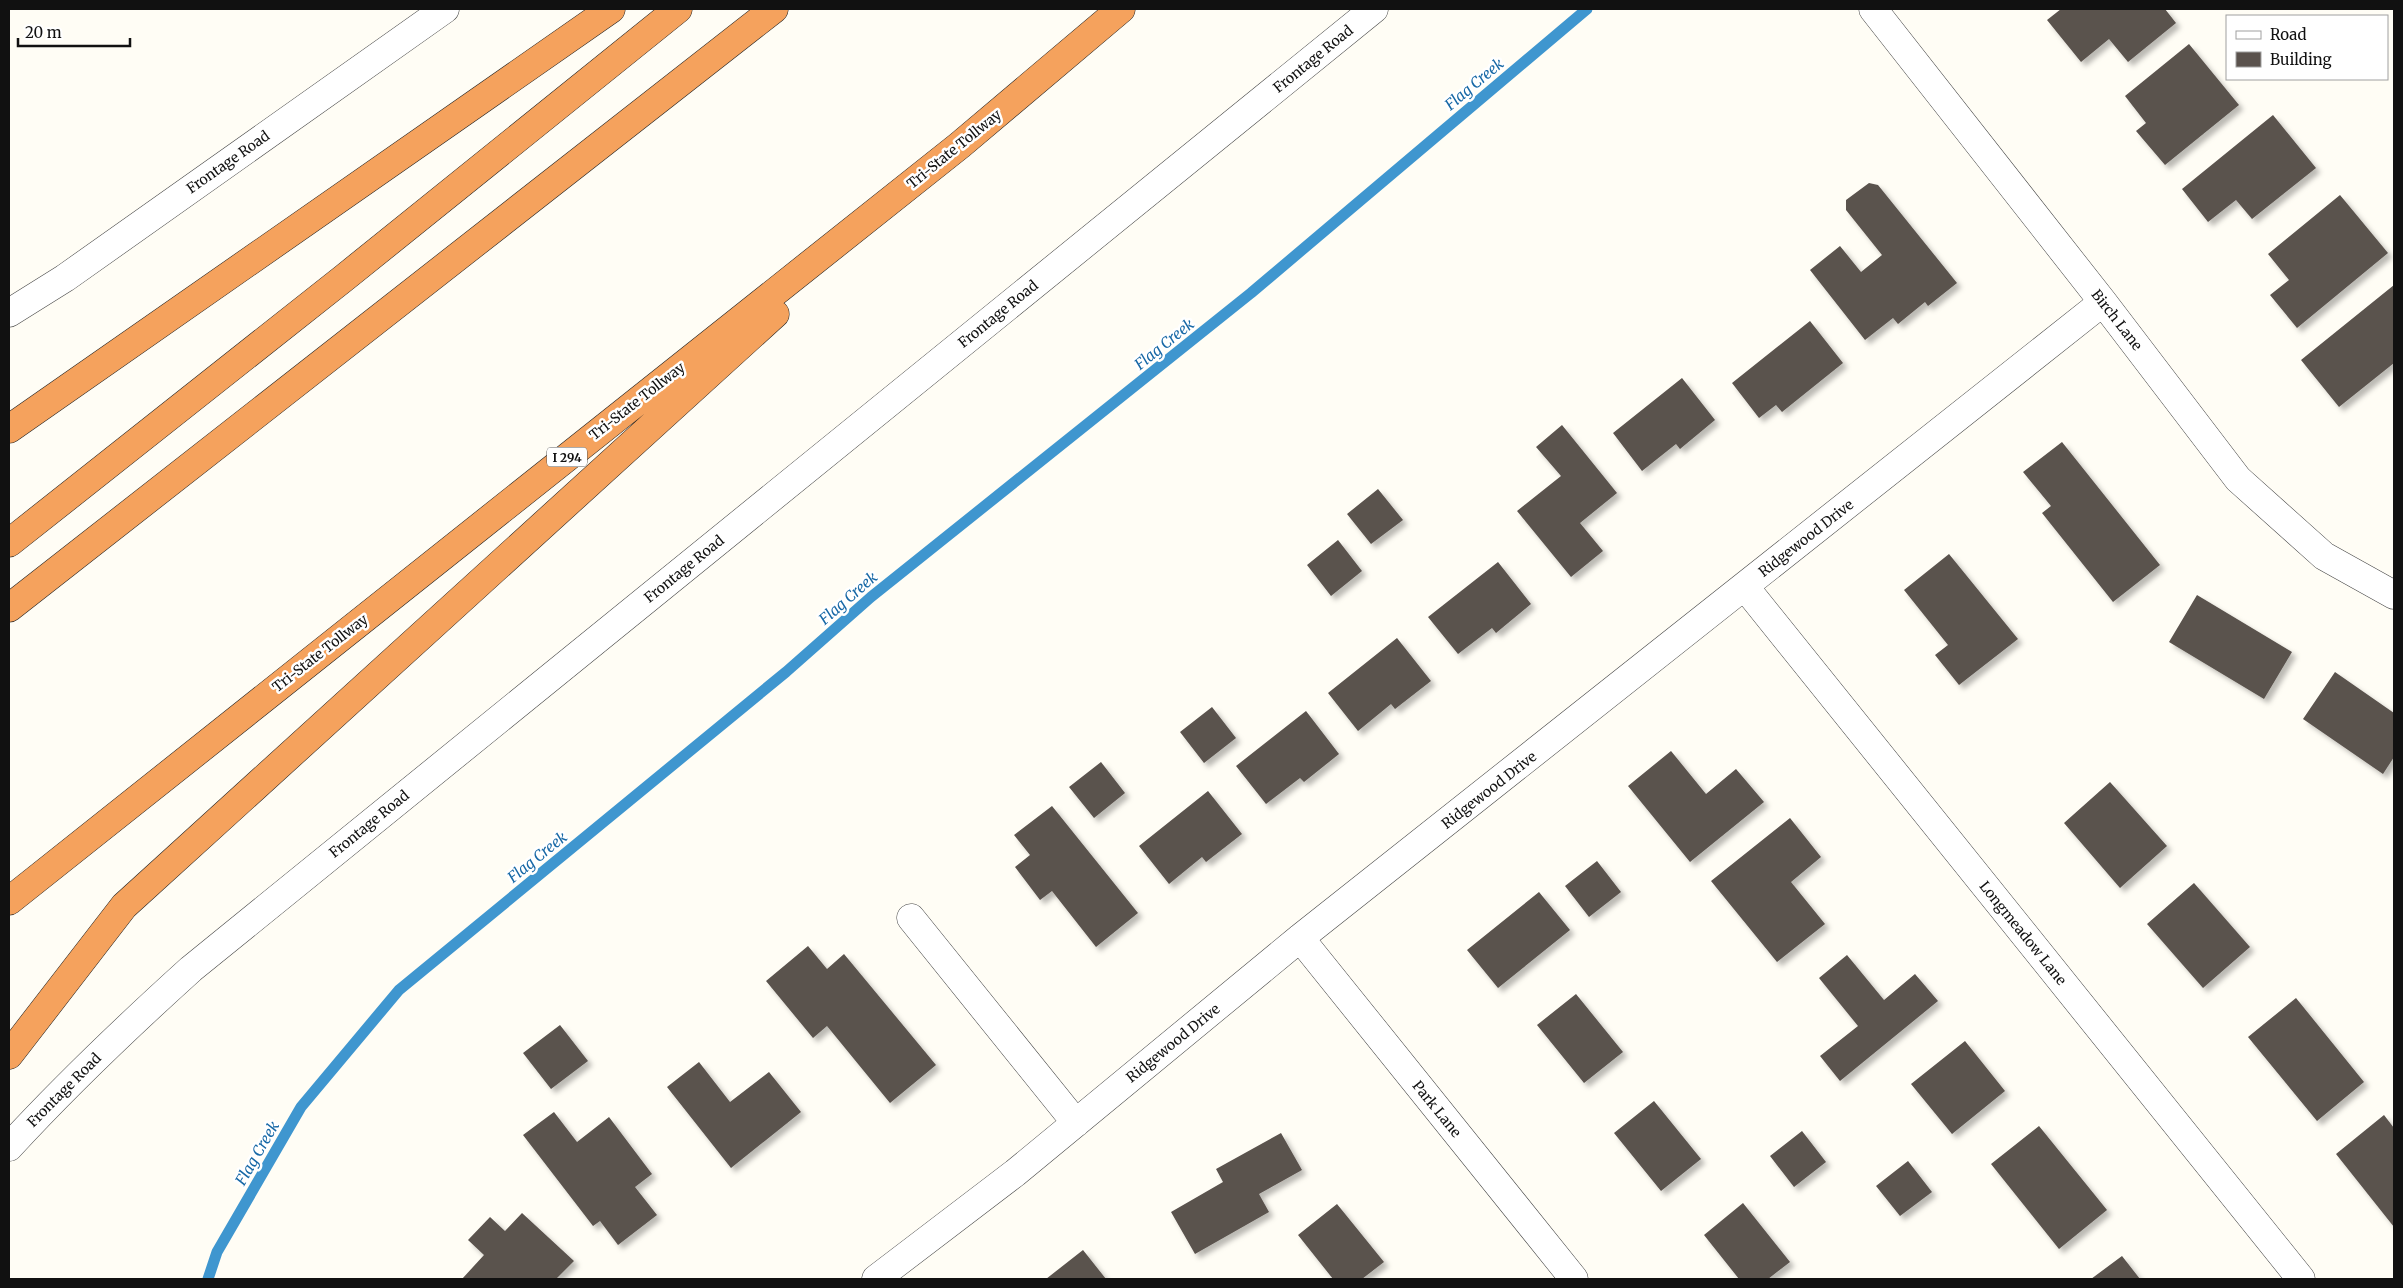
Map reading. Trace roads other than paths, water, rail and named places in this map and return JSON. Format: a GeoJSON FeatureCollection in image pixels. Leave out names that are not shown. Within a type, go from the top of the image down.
{"type":"FeatureCollection","features":[{"type":"Feature","properties":{"kind":"highway"},"geometry":{"type":"LineString","coordinates":[[9,429],[611,9]]}},
{"type":"Feature","properties":{"kind":"highway"},"geometry":{"type":"LineString","coordinates":[[9,543],[336,284],[678,9]]}},
{"type":"Feature","properties":{"kind":"highway"},"geometry":{"type":"LineString","coordinates":[[9,608],[774,9]]}},
{"type":"Feature","properties":{"kind":"highway","name":"Tri-State Tollway"},"geometry":{"type":"LineString","coordinates":[[9,901],[960,145],[1121,9]]}},
{"type":"Feature","properties":{"kind":"highway"},"geometry":{"type":"LineString","coordinates":[[9,1055],[124,906],[960,145]]}},
{"type":"Feature","properties":{"kind":"street","name":"Frontage Road"},"geometry":{"type":"LineString","coordinates":[[9,313],[64,278],[445,9]]}},
{"type":"Feature","properties":{"kind":"street","name":"Frontage Road"},"geometry":{"type":"LineString","coordinates":[[9,1147],[44,1108],[191,969],[1374,9]]}},
{"type":"Feature","properties":{"kind":"street","name":"Birch Lane"},"geometry":{"type":"LineString","coordinates":[[1873,9],[2103,302],[2238,479],[2324,556],[2394,595]]}},
{"type":"Feature","properties":{"kind":"street","name":"Ridgewood Drive"},"geometry":{"type":"LineString","coordinates":[[876,1279],[1015,1173],[1300,938],[2103,302]]}},
{"type":"Feature","properties":{"kind":"street","name":"Longmeadow Lane"},"geometry":{"type":"LineString","coordinates":[[1745,586],[2301,1279]]}},
{"type":"Feature","properties":{"kind":"street"},"geometry":{"type":"LineString","coordinates":[[911,918],[1076,1123]]}},
{"type":"Feature","properties":{"kind":"street","name":"Park Lane"},"geometry":{"type":"LineString","coordinates":[[1300,938],[1574,1279]]}},
{"type":"Feature","properties":{"kind":"waterway","name":"Flag Creek"},"geometry":{"type":"LineString","coordinates":[[208,1279],[217,1252],[301,1107],[399,990],[786,672],[871,597],[1251,293],[1587,9]]}}]}
